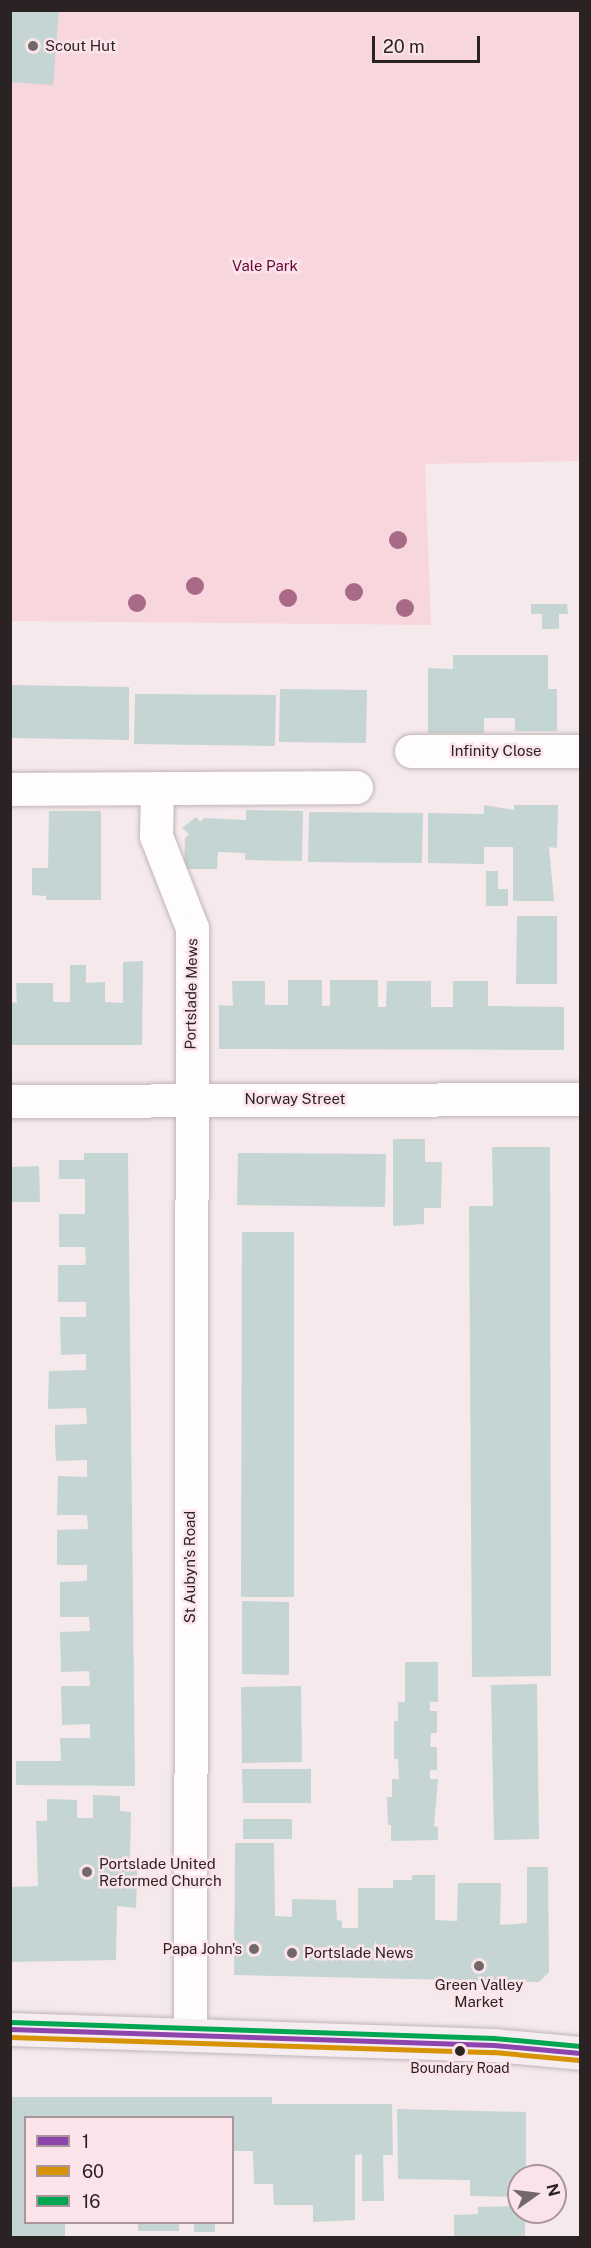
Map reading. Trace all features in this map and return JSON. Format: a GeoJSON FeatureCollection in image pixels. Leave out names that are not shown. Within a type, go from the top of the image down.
{"type":"FeatureCollection","features":[{"type":"Feature","properties":{"kind":"main road"},"geometry":{"type":"LineString","coordinates":[[10,2029],[494,2045],[580,2053]]}},
{"type":"Feature","properties":{"kind":"street","name":"Infinity Close"},"geometry":{"type":"LineString","coordinates":[[411,751],[580,751]]}},
{"type":"Feature","properties":{"kind":"street"},"geometry":{"type":"LineString","coordinates":[[10,789],[356,787]]}},
{"type":"Feature","properties":{"kind":"street","name":"Portslade Mews"},"geometry":{"type":"LineString","coordinates":[[157,788],[156,836],[192,928],[189,1100]]}},
{"type":"Feature","properties":{"kind":"street","name":"Norway Street"},"geometry":{"type":"LineString","coordinates":[[10,1101],[580,1099]]}},
{"type":"Feature","properties":{"kind":"street","name":"St Aubyn's Road"},"geometry":{"type":"LineString","coordinates":[[189,1100],[190,2035]]}},
{"type":"Feature","properties":{"kind":"green space","name":"Vale Park"},"geometry":{"type":"Polygon","coordinates":[[[11,11],[580,11],[580,461],[425,464],[431,625],[11,621],[11,11]]]}},
{"type":"Feature","properties":{"kind":"building","name":"Scout Hut"},"geometry":{"type":"Polygon","coordinates":[[[10,10],[59,10],[53,85],[10,82],[10,10]]]}},
{"type":"Feature","properties":{"kind":"building"},"geometry":{"type":"Polygon","coordinates":[[[531,604],[567,604],[568,614],[559,614],[559,629],[542,629],[542,614],[531,614],[531,604]]]}},
{"type":"Feature","properties":{"kind":"building"},"geometry":{"type":"Polygon","coordinates":[[[453,655],[548,655],[548,689],[557,689],[557,731],[515,731],[515,718],[484,718],[484,733],[428,733],[428,668],[453,669],[453,655]]]}},
{"type":"Feature","properties":{"kind":"building"},"geometry":{"type":"Polygon","coordinates":[[[10,685],[129,687],[129,740],[10,738],[10,685]]]}},
{"type":"Feature","properties":{"kind":"building"},"geometry":{"type":"Polygon","coordinates":[[[280,689],[367,690],[366,743],[279,742],[280,689]]]}},
{"type":"Feature","properties":{"kind":"building"},"geometry":{"type":"Polygon","coordinates":[[[135,694],[276,695],[275,746],[134,744],[135,694]]]}},
{"type":"Feature","properties":{"kind":"building"},"geometry":{"type":"Polygon","coordinates":[[[484,805],[514,810],[514,805],[558,805],[557,848],[549,847],[554,901],[513,901],[513,847],[484,847],[484,864],[428,863],[428,813],[484,814],[484,805]]]}},
{"type":"Feature","properties":{"kind":"building"},"geometry":{"type":"Polygon","coordinates":[[[246,810],[303,811],[302,861],[245,860],[245,853],[218,852],[217,869],[184,869],[185,838],[189,834],[182,828],[196,817],[200,822],[204,818],[246,820],[246,810]]]}},
{"type":"Feature","properties":{"kind":"building"},"geometry":{"type":"Polygon","coordinates":[[[49,811],[101,811],[101,900],[46,900],[46,896],[32,895],[32,868],[48,868],[49,811]]]}},
{"type":"Feature","properties":{"kind":"building"},"geometry":{"type":"Polygon","coordinates":[[[309,812],[423,813],[422,863],[308,862],[309,812]]]}},
{"type":"Feature","properties":{"kind":"building"},"geometry":{"type":"Polygon","coordinates":[[[486,871],[498,871],[498,889],[508,889],[508,906],[486,906],[486,871]]]}},
{"type":"Feature","properties":{"kind":"building"},"geometry":{"type":"Polygon","coordinates":[[[517,916],[557,916],[557,984],[516,984],[517,916]]]}},
{"type":"Feature","properties":{"kind":"building"},"geometry":{"type":"Polygon","coordinates":[[[143,961],[142,1045],[10,1045],[10,1002],[17,1003],[16,983],[53,983],[53,1002],[70,1002],[70,965],[86,965],[86,983],[105,982],[105,1002],[123,1003],[123,962],[143,961]]]}},
{"type":"Feature","properties":{"kind":"building"},"geometry":{"type":"Polygon","coordinates":[[[288,980],[322,980],[322,1006],[330,1006],[330,980],[378,980],[378,1007],[386,1007],[387,981],[431,981],[431,1007],[453,1007],[453,981],[488,981],[488,1006],[564,1007],[564,1050],[219,1049],[219,1005],[233,1006],[232,981],[265,981],[265,1005],[288,1005],[288,980]]]}},
{"type":"Feature","properties":{"kind":"building"},"geometry":{"type":"Polygon","coordinates":[[[393,1139],[425,1139],[425,1162],[442,1162],[441,1208],[424,1208],[424,1224],[393,1226],[393,1139]]]}},
{"type":"Feature","properties":{"kind":"building"},"geometry":{"type":"Polygon","coordinates":[[[492,1147],[550,1147],[551,1676],[472,1677],[469,1206],[493,1206],[492,1147]]]}},
{"type":"Feature","properties":{"kind":"building"},"geometry":{"type":"Polygon","coordinates":[[[84,1153],[128,1153],[135,1786],[16,1785],[16,1761],[61,1761],[60,1738],[90,1738],[90,1724],[62,1725],[61,1686],[90,1686],[89,1671],[61,1672],[60,1632],[90,1631],[89,1617],[60,1617],[60,1582],[87,1581],[87,1565],[57,1565],[57,1530],[88,1529],[87,1515],[57,1515],[58,1476],[87,1477],[87,1460],[56,1461],[55,1442],[55,1425],[87,1424],[86,1408],[48,1409],[49,1371],[86,1370],[86,1354],[61,1355],[60,1317],[86,1317],[86,1302],[58,1302],[58,1265],[85,1265],[86,1259],[85,1247],[59,1247],[59,1214],[85,1214],[85,1179],[59,1179],[59,1160],[84,1160],[84,1153]]]}},
{"type":"Feature","properties":{"kind":"building"},"geometry":{"type":"Polygon","coordinates":[[[238,1153],[386,1154],[385,1207],[237,1205],[238,1153]]]}},
{"type":"Feature","properties":{"kind":"building"},"geometry":{"type":"Polygon","coordinates":[[[39,1166],[40,1202],[10,1202],[10,1167],[39,1166]]]}},
{"type":"Feature","properties":{"kind":"building"},"geometry":{"type":"Polygon","coordinates":[[[242,1232],[294,1232],[294,1597],[241,1597],[242,1232]]]}},
{"type":"Feature","properties":{"kind":"building"},"geometry":{"type":"Polygon","coordinates":[[[242,1601],[289,1602],[289,1675],[242,1674],[242,1601]]]}},
{"type":"Feature","properties":{"kind":"building"},"geometry":{"type":"Polygon","coordinates":[[[405,1662],[438,1662],[438,1702],[430,1702],[430,1711],[437,1711],[437,1733],[431,1733],[430,1747],[437,1747],[437,1770],[430,1770],[430,1779],[438,1779],[434,1826],[438,1827],[438,1840],[391,1841],[391,1825],[388,1825],[387,1797],[392,1797],[392,1779],[399,1779],[398,1759],[394,1759],[394,1721],[398,1721],[398,1702],[405,1702],[405,1662]]]}},
{"type":"Feature","properties":{"kind":"building"},"geometry":{"type":"Polygon","coordinates":[[[537,1684],[539,1839],[494,1840],[491,1685],[537,1684]]]}},
{"type":"Feature","properties":{"kind":"building"},"geometry":{"type":"Polygon","coordinates":[[[301,1686],[302,1762],[242,1763],[241,1687],[301,1686]]]}},
{"type":"Feature","properties":{"kind":"building"},"geometry":{"type":"Polygon","coordinates":[[[242,1769],[311,1769],[311,1803],[243,1803],[242,1769]]]}},
{"type":"Feature","properties":{"kind":"building","name":"Portslade United Reformed Church"},"geometry":{"type":"Polygon","coordinates":[[[93,1795],[120,1796],[120,1811],[131,1812],[130,1859],[138,1858],[136,1908],[117,1906],[116,1960],[10,1962],[10,1887],[38,1886],[36,1821],[47,1821],[47,1799],[77,1800],[77,1818],[93,1818],[93,1795]]]}},
{"type":"Feature","properties":{"kind":"building"},"geometry":{"type":"Polygon","coordinates":[[[243,1819],[292,1819],[292,1839],[243,1839],[243,1819]]]}},
{"type":"Feature","properties":{"kind":"building"},"geometry":{"type":"Polygon","coordinates":[[[235,1843],[274,1843],[275,1916],[292,1917],[292,1899],[336,1900],[337,1920],[342,1921],[342,1928],[358,1928],[358,1888],[393,1888],[393,1880],[412,1880],[412,1875],[435,1875],[435,1920],[457,1921],[458,1883],[501,1883],[500,1925],[527,1923],[527,1867],[548,1867],[549,1972],[539,1982],[234,1975],[235,1843]]]}},
{"type":"Feature","properties":{"kind":"building"},"geometry":{"type":"Polygon","coordinates":[[[10,2097],[272,2097],[272,2104],[392,2104],[393,2155],[383,2155],[384,2201],[362,2201],[362,2154],[355,2155],[355,2220],[313,2222],[313,2205],[274,2205],[273,2184],[254,2184],[253,2151],[234,2151],[234,2116],[24,2116],[24,2224],[65,2224],[65,2238],[10,2238],[10,2097]]]}},
{"type":"Feature","properties":{"kind":"building"},"geometry":{"type":"Polygon","coordinates":[[[397,2109],[526,2112],[526,2164],[507,2164],[507,2197],[470,2196],[470,2180],[398,2179],[397,2109]]]}},
{"type":"Feature","properties":{"kind":"building"},"geometry":{"type":"Polygon","coordinates":[[[507,2206],[507,2224],[525,2224],[525,2238],[454,2238],[454,2215],[478,2214],[478,2207],[507,2206]]]}},
{"type":"Feature","properties":{"kind":"building"},"geometry":{"type":"Polygon","coordinates":[[[138,2224],[179,2224],[179,2231],[138,2231],[138,2224]]]}},
{"type":"Feature","properties":{"kind":"building"},"geometry":{"type":"Polygon","coordinates":[[[194,2224],[215,2224],[215,2232],[194,2232],[194,2224]]]}},
{"type":"Feature","properties":{"kind":"transit line","name":"16"},"geometry":{"type":"LineString","coordinates":[[10,2022],[494,2038],[580,2046]]}},
{"type":"Feature","properties":{"kind":"transit line","name":"1"},"geometry":{"type":"LineString","coordinates":[[10,2029],[494,2045],[580,2053]]}},
{"type":"Feature","properties":{"kind":"transit line","name":"60"},"geometry":{"type":"LineString","coordinates":[[10,2037],[494,2052],[579,2060]]}},
{"type":"Feature","properties":{"kind":"place","name":"Scout Hut"},"geometry":{"type":"Point","coordinates":[33,46]}},
{"type":"Feature","properties":{"kind":"place","name":"Portslade United Reformed Church"},"geometry":{"type":"Point","coordinates":[87,1872]}},
{"type":"Feature","properties":{"kind":"place","name":"Papa John's"},"geometry":{"type":"Point","coordinates":[254,1949]}},
{"type":"Feature","properties":{"kind":"place","name":"Portslade News"},"geometry":{"type":"Point","coordinates":[292,1953]}},
{"type":"Feature","properties":{"kind":"place","name":"Green Valley Market"},"geometry":{"type":"Point","coordinates":[479,1966]}},
{"type":"Feature","properties":{"kind":"place","name":"Boundary Road"},"geometry":{"type":"Point","coordinates":[460,2051]}}]}
